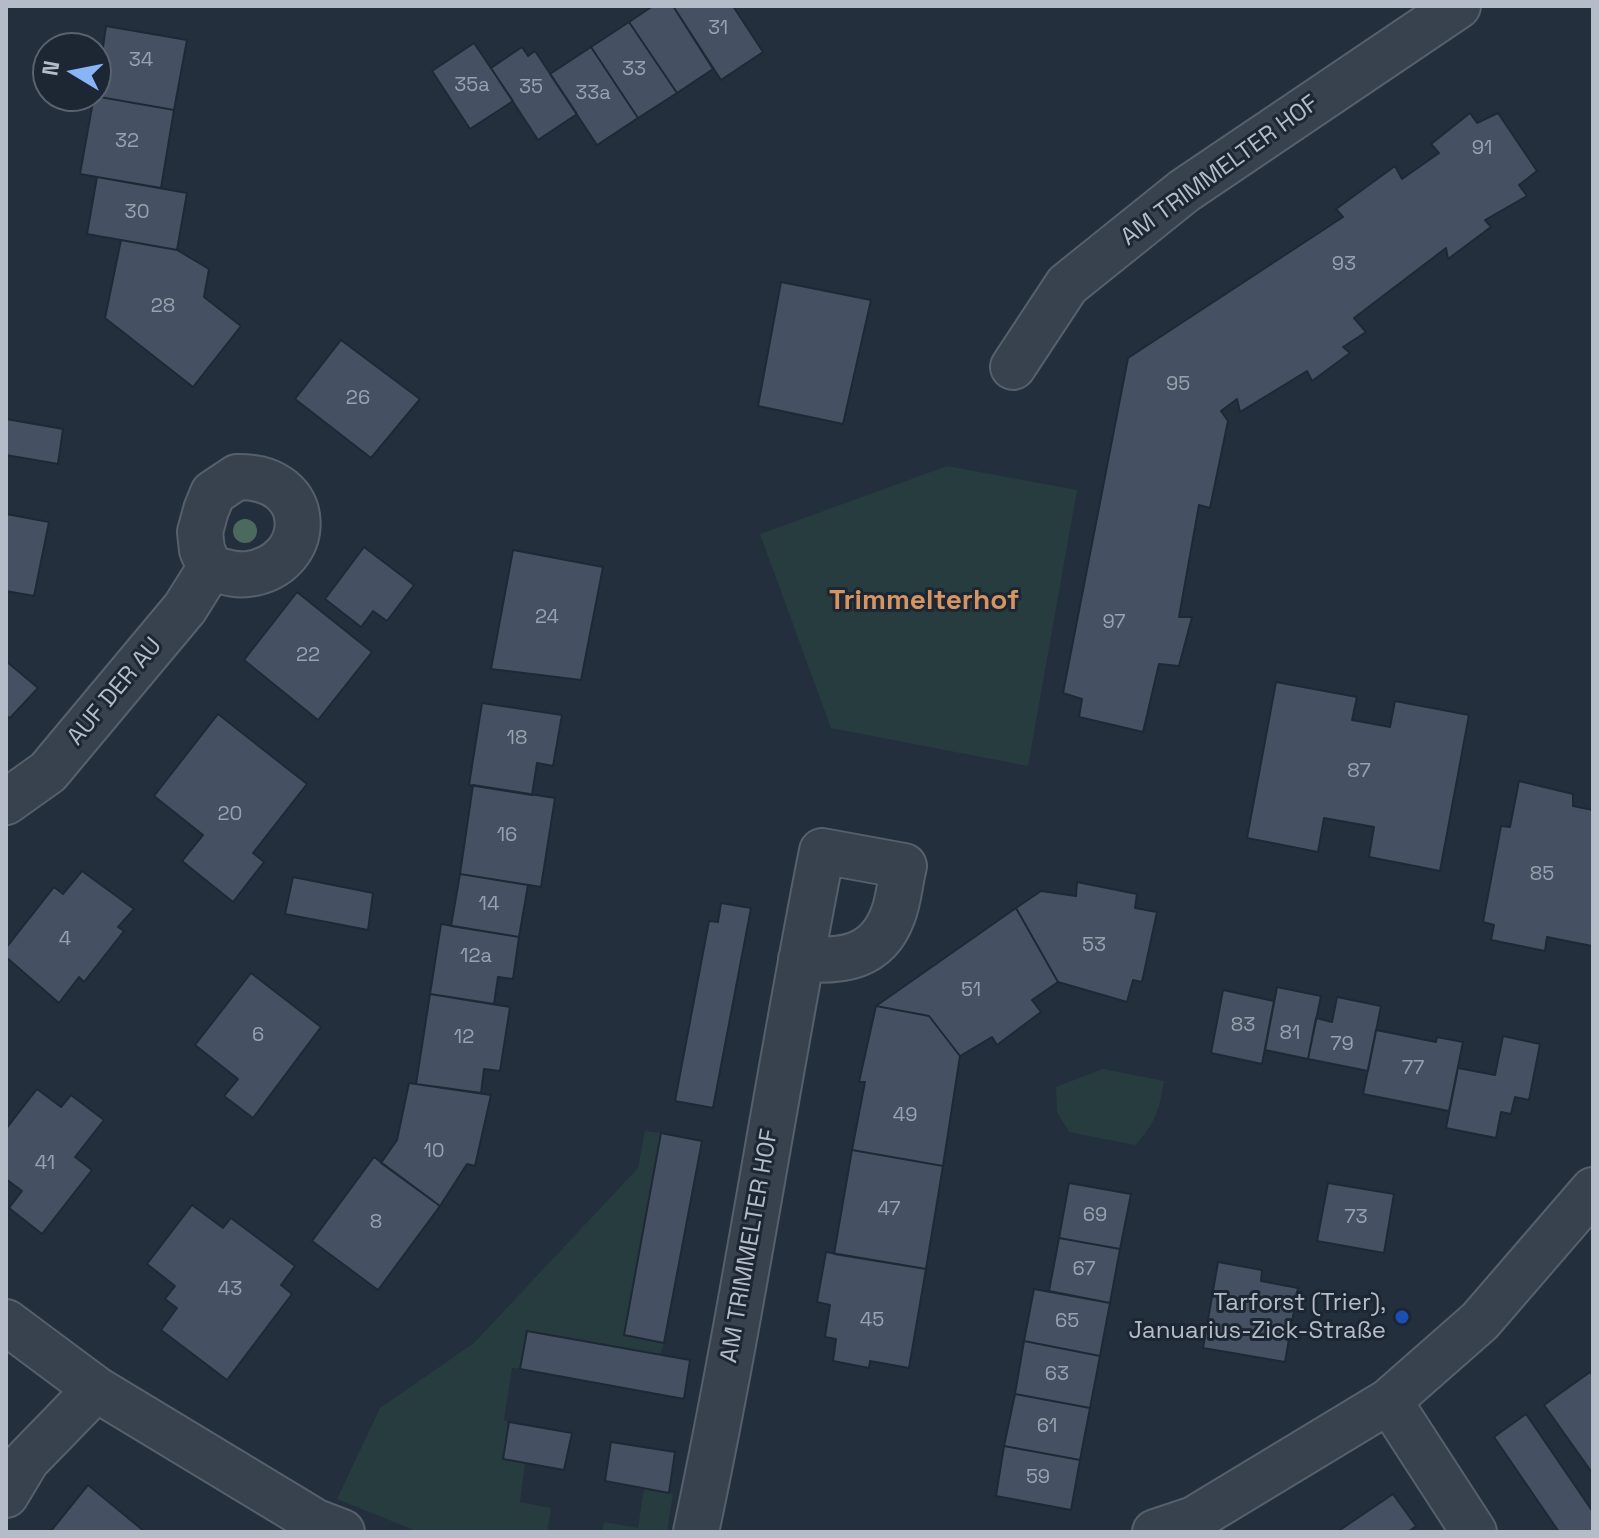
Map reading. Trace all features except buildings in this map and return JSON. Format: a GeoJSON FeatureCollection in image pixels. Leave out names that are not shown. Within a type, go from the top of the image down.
{"type":"FeatureCollection","features":[{"type":"Feature","properties":{"kind":"street","name":"AM TRIMMELTER HOF"},"geometry":{"type":"LineString","coordinates":[[1013,367],[1067,285],[1184,191],[1458,6]]}},
{"type":"Feature","properties":{"kind":"street","name":"AUF DER AU"},"geometry":{"type":"LineString","coordinates":[[6,802],[48,772],[185,608],[210,568]]}},
{"type":"Feature","properties":{"kind":"street","name":"AM TRIMMELTER HOF"},"geometry":{"type":"LineString","coordinates":[[696,1532],[717,1433],[801,959]]}},
{"type":"Feature","properties":{"kind":"street"},"geometry":{"type":"LineString","coordinates":[[1155,1532],[1194,1519],[1389,1401],[1480,1321],[1593,1190]]}},
{"type":"Feature","properties":{"kind":"street"},"geometry":{"type":"LineString","coordinates":[[6,1322],[96,1389],[316,1522],[342,1532]]}},
{"type":"Feature","properties":{"kind":"street"},"geometry":{"type":"LineString","coordinates":[[6,1495],[27,1460],[96,1389]]}},
{"type":"Feature","properties":{"kind":"street"},"geometry":{"type":"LineString","coordinates":[[1389,1401],[1474,1532]]}},
{"type":"Feature","properties":{"kind":"green space"},"geometry":{"type":"Polygon","coordinates":[[[947,466],[1077,490],[1028,766],[831,728],[760,534],[947,466]]]}},
{"type":"Feature","properties":{"kind":"green space"},"geometry":{"type":"Polygon","coordinates":[[[1103,1069],[1164,1081],[1156,1116],[1135,1145],[1069,1132],[1057,1112],[1056,1087],[1103,1069]]]}},
{"type":"Feature","properties":{"kind":"green space"},"geometry":{"type":"Polygon","coordinates":[[[645,1131],[661,1133],[624,1335],[664,1343],[660,1355],[527,1331],[520,1369],[512,1368],[504,1420],[509,1422],[503,1459],[525,1463],[520,1502],[551,1508],[547,1532],[419,1532],[337,1499],[380,1408],[474,1343],[638,1168],[645,1131]]]}},
{"type":"Feature","properties":{"kind":"green space"},"geometry":{"type":"Polygon","coordinates":[[[644,1489],[673,1494],[667,1532],[602,1532],[604,1522],[638,1528],[644,1489]]]}},
{"type":"Feature","properties":{"kind":"place","name":"Tarforst (Trier), Januarius-Zick-Straße"},"geometry":{"type":"Point","coordinates":[1402,1317]}},
{"type":"Feature","properties":{"kind":"district","name":"Trimmelterhof"},"geometry":{"type":"Point","coordinates":[924,601]}}]}
